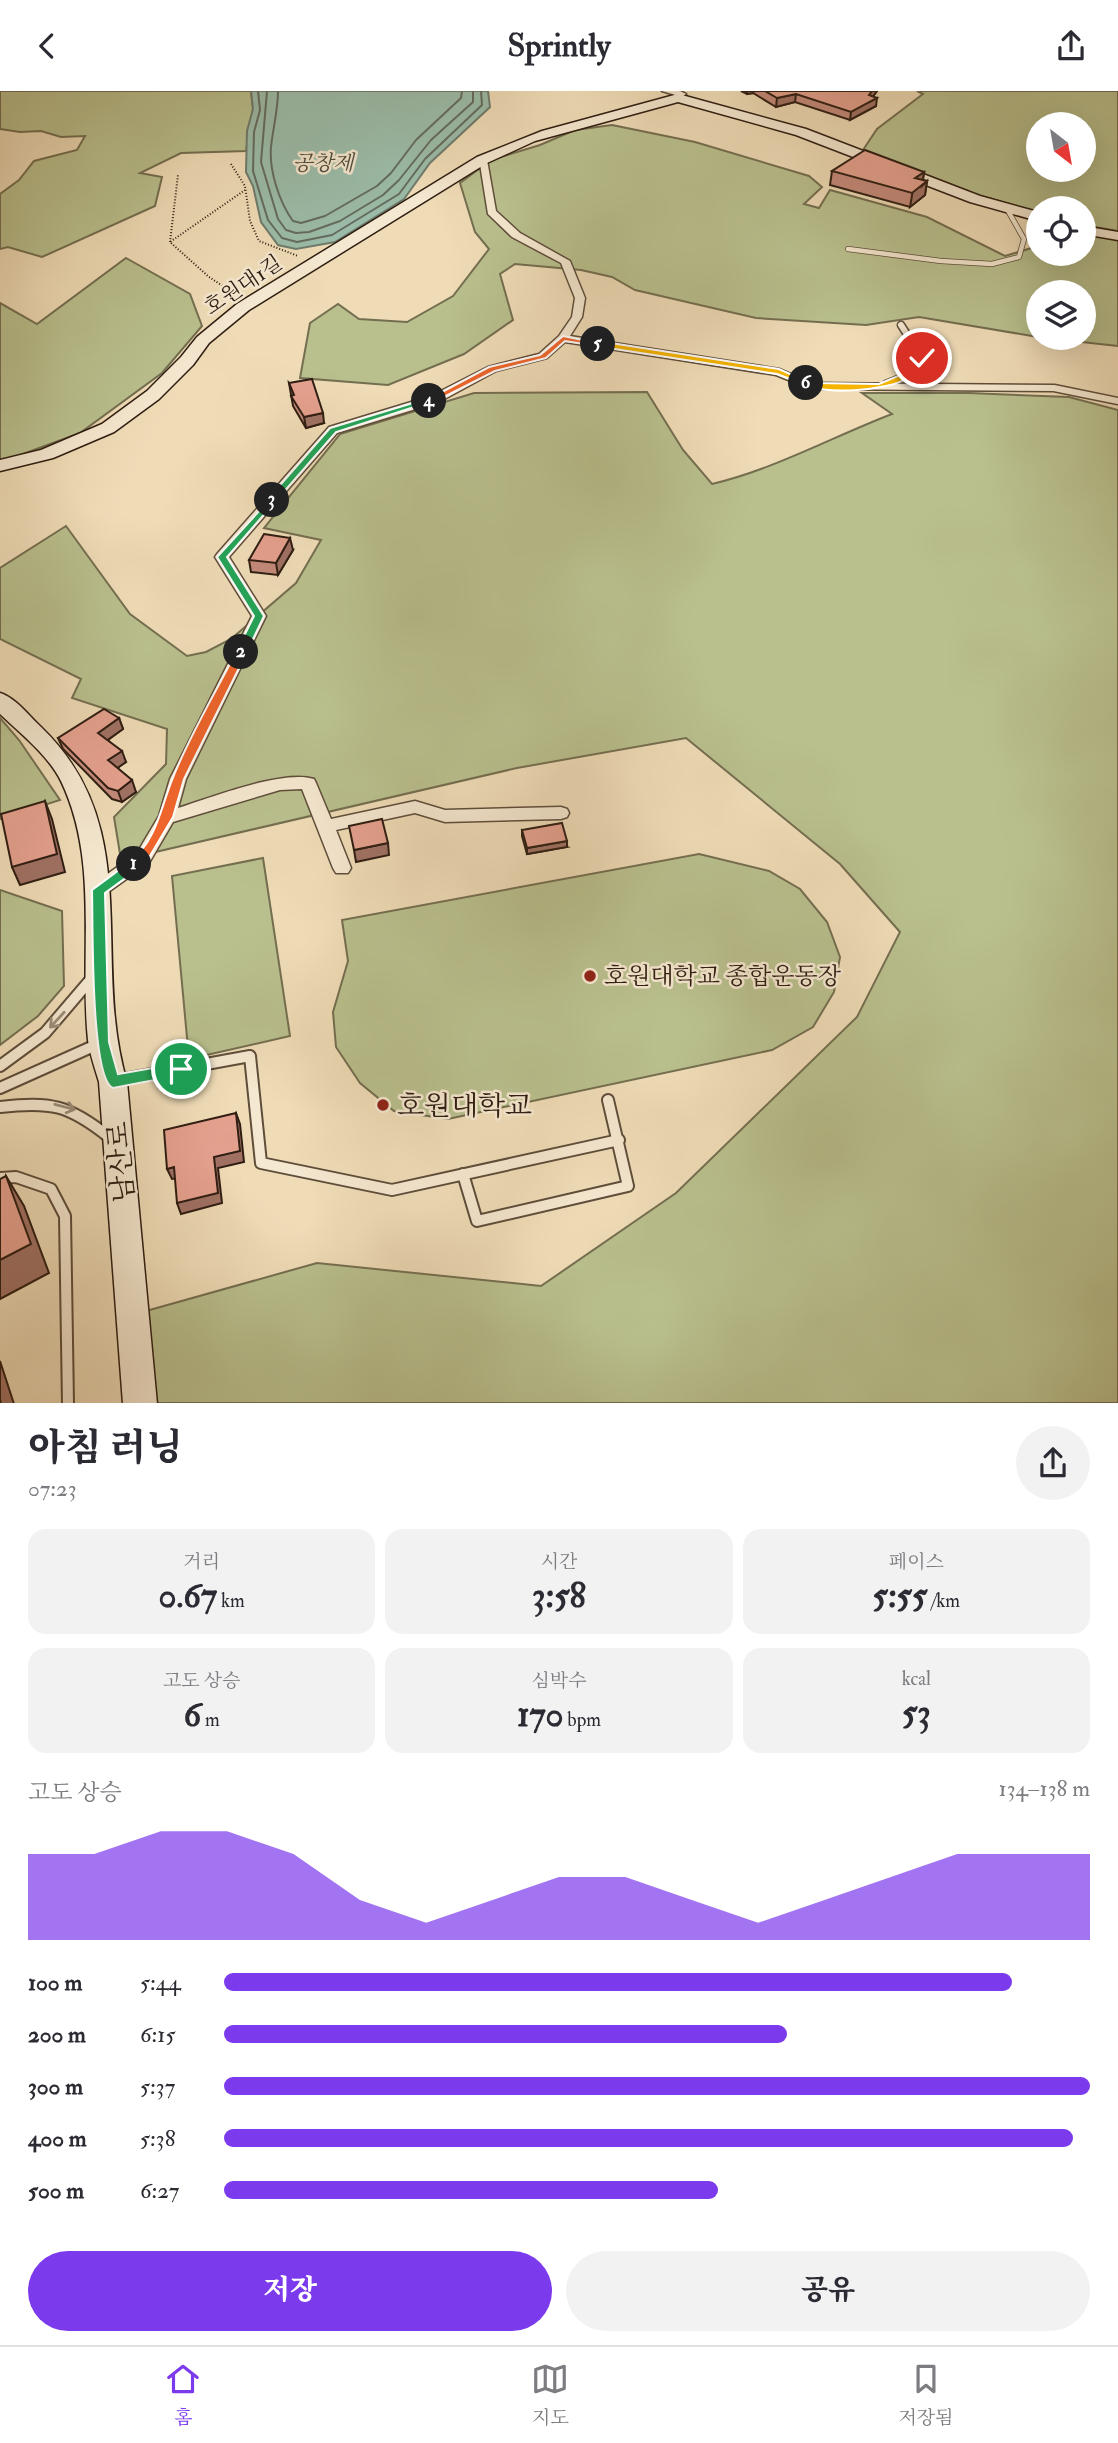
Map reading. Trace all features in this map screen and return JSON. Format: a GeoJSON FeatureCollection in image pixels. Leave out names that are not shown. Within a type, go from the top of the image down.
{"type":"FeatureCollection","features":[{"type":"Feature","properties":{"kind":"street","name":"호원대1길"},"geometry":{"type":"LineString","coordinates":[[0,466],[47,454],[108,428],[153,395],[187,361],[203,340],[253,301],[506,146],[678,94]]}},
{"type":"Feature","properties":{"kind":"street"},"geometry":{"type":"LineString","coordinates":[[678,94],[812,135],[975,199],[1026,214]]}},
{"type":"Feature","properties":{"kind":"street"},"geometry":{"type":"LineString","coordinates":[[98,890],[143,858],[167,817],[178,779],[259,616],[222,557],[333,430],[435,399],[492,369],[543,356],[563,338],[577,317],[580,298],[565,261],[516,235],[491,212],[482,160]]}},
{"type":"Feature","properties":{"kind":"street"},"geometry":{"type":"LineString","coordinates":[[1096,232],[1118,236]]}},
{"type":"Feature","properties":{"kind":"street"},"geometry":{"type":"LineString","coordinates":[[563,338],[779,372],[814,386]]}},
{"type":"Feature","properties":{"kind":"street","name":"남산로"},"geometry":{"type":"LineString","coordinates":[[0,701],[51,753],[72,780],[87,823],[98,890],[103,1042],[113,1082],[141,1403]]}},
{"type":"Feature","properties":{"kind":"street"},"geometry":{"type":"LineString","coordinates":[[167,817],[280,784],[308,783],[342,867]]}},
{"type":"Feature","properties":{"kind":"street"},"geometry":{"type":"LineString","coordinates":[[326,826],[415,807],[445,816],[561,813]]}},
{"type":"Feature","properties":{"kind":"lane"},"geometry":{"type":"LineString","coordinates":[[848,249],[941,261],[992,264],[1019,257],[1024,239],[1007,209]]}},
{"type":"Feature","properties":{"kind":"lane"},"geometry":{"type":"LineString","coordinates":[[880,387],[906,376],[922,358],[901,325]]}},
{"type":"Feature","properties":{"kind":"lane"},"geometry":{"type":"LineString","coordinates":[[814,386],[1054,388],[1118,401]]}},
{"type":"Feature","properties":{"kind":"lane"},"geometry":{"type":"LineString","coordinates":[[0,1066],[45,1033],[100,967]]}},
{"type":"Feature","properties":{"kind":"lane"},"geometry":{"type":"LineString","coordinates":[[0,1088],[103,1042]]}},
{"type":"Feature","properties":{"kind":"lane"},"geometry":{"type":"LineString","coordinates":[[113,1082],[250,1056],[261,1163],[392,1189],[619,1140]]}},
{"type":"Feature","properties":{"kind":"lane"},"geometry":{"type":"LineString","coordinates":[[463,1174],[477,1221],[628,1186],[608,1100]]}},
{"type":"Feature","properties":{"kind":"lane"},"geometry":{"type":"LineString","coordinates":[[0,1107],[43,1101],[77,1111],[118,1144]]}},
{"type":"Feature","properties":{"kind":"lane"},"geometry":{"type":"LineString","coordinates":[[0,1178],[16,1177],[51,1189],[65,1216],[68,1403]]}},
{"type":"Feature","properties":{"kind":"path"},"geometry":{"type":"LineString","coordinates":[[231,164],[245,190],[250,221],[259,241],[317,261]]}},
{"type":"Feature","properties":{"kind":"path"},"geometry":{"type":"LineString","coordinates":[[170,242],[178,175]]}},
{"type":"Feature","properties":{"kind":"path"},"geometry":{"type":"LineString","coordinates":[[170,242],[245,190]]}},
{"type":"Feature","properties":{"kind":"path"},"geometry":{"type":"LineString","coordinates":[[170,242],[193,260],[217,286],[253,301]]}},
{"type":"Feature","properties":{"kind":"shaded area"},"geometry":{"type":"Polygon","coordinates":[[[0,91],[251,91],[253,109],[246,151],[181,153],[140,173],[162,177],[155,206],[42,257],[8,247],[0,249],[0,194],[19,180],[34,161],[77,150],[85,136],[61,137],[41,131],[0,129],[0,91]]]}},
{"type":"Feature","properties":{"kind":"shaded area"},"geometry":{"type":"Polygon","coordinates":[[[917,91],[1118,91],[1118,231],[1096,227],[1096,196],[1026,196],[1026,209],[978,195],[863,150],[877,129],[923,94],[917,91]]]}},
{"type":"Feature","properties":{"kind":"shaded area"},"geometry":{"type":"Polygon","coordinates":[[[612,125],[695,142],[809,176],[822,187],[804,204],[819,208],[830,190],[927,217],[1005,256],[1026,250],[1026,266],[1096,266],[1096,234],[1118,238],[1118,346],[1096,344],[1096,280],[1026,280],[1026,335],[919,317],[866,325],[756,318],[635,290],[612,277],[581,270],[515,264],[500,274],[513,320],[464,354],[388,385],[300,378],[310,323],[338,304],[359,319],[407,322],[453,296],[489,249],[475,232],[460,183],[491,160],[540,145],[575,130],[612,125]]]}},
{"type":"Feature","properties":{"kind":"shaded area"},"geometry":{"type":"Polygon","coordinates":[[[126,258],[190,294],[202,326],[162,373],[80,433],[0,460],[0,303],[37,324],[126,258]]]}},
{"type":"Feature","properties":{"kind":"shaded area"},"geometry":{"type":"Polygon","coordinates":[[[647,392],[683,450],[712,484],[781,461],[892,414],[862,393],[1069,397],[1118,410],[1118,1403],[157,1403],[146,1311],[317,1263],[541,1286],[676,1193],[857,1017],[900,932],[840,864],[686,738],[517,768],[121,860],[114,817],[166,764],[167,729],[72,698],[81,679],[0,639],[0,568],[66,526],[130,614],[187,656],[206,652],[231,639],[296,583],[321,540],[264,528],[340,434],[474,393],[647,392]]]}},
{"type":"Feature","properties":{"kind":"shaded area"},"geometry":{"type":"Polygon","coordinates":[[[0,718],[19,740],[60,800],[0,819],[0,718]]]}},
{"type":"Feature","properties":{"kind":"shaded area","name":"호원대학교 종합운동장"},"geometry":{"type":"Polygon","coordinates":[[[699,854],[769,871],[800,889],[827,922],[840,957],[834,992],[813,1027],[772,1050],[448,1119],[394,1111],[360,1083],[336,1047],[333,1012],[348,961],[342,920],[699,854]]]}},
{"type":"Feature","properties":{"kind":"shaded area"},"geometry":{"type":"Polygon","coordinates":[[[263,858],[290,1036],[189,1059],[172,876],[263,858]]]}},
{"type":"Feature","properties":{"kind":"shaded area"},"geometry":{"type":"Polygon","coordinates":[[[0,890],[62,911],[64,986],[38,1016],[0,1045],[0,890]]]}},
{"type":"Feature","properties":{"kind":"water","name":"공창제"},"geometry":{"type":"Polygon","coordinates":[[[251,91],[488,91],[490,107],[430,163],[404,199],[335,242],[296,249],[278,245],[261,222],[253,186],[246,172],[247,131],[253,109],[251,91]]]}},
{"type":"Feature","properties":{"kind":"building"},"geometry":{"type":"Polygon","coordinates":[[[765,91],[872,91],[869,95],[877,98],[851,112],[796,94],[777,98],[765,91]]]}},
{"type":"Feature","properties":{"kind":"building"},"geometry":{"type":"Polygon","coordinates":[[[865,150],[924,172],[915,178],[927,181],[912,193],[832,171],[865,150]]]}},
{"type":"Feature","properties":{"kind":"building"},"geometry":{"type":"Polygon","coordinates":[[[312,379],[323,413],[304,417],[291,396],[294,395],[289,383],[312,379]]]}},
{"type":"Feature","properties":{"kind":"building"},"geometry":{"type":"Polygon","coordinates":[[[264,534],[290,538],[276,563],[249,560],[264,534]]]}},
{"type":"Feature","properties":{"kind":"building"},"geometry":{"type":"Polygon","coordinates":[[[104,709],[119,718],[98,733],[122,751],[108,760],[132,780],[118,791],[108,788],[58,738],[104,709]]]}},
{"type":"Feature","properties":{"kind":"building"},"geometry":{"type":"Polygon","coordinates":[[[45,801],[57,854],[12,867],[1,814],[45,801]]]}},
{"type":"Feature","properties":{"kind":"building"},"geometry":{"type":"Polygon","coordinates":[[[382,819],[388,843],[354,850],[349,826],[382,819]]]}},
{"type":"Feature","properties":{"kind":"building"},"geometry":{"type":"Polygon","coordinates":[[[562,823],[567,841],[527,848],[522,830],[562,823]]]}},
{"type":"Feature","properties":{"kind":"building"},"geometry":{"type":"Polygon","coordinates":[[[236,1113],[240,1151],[214,1157],[218,1193],[177,1203],[174,1167],[167,1169],[164,1130],[236,1113]]]}},
{"type":"Feature","properties":{"kind":"building"},"geometry":{"type":"Polygon","coordinates":[[[6,1176],[31,1244],[0,1260],[0,1179],[6,1176]]]}},
{"type":"Feature","properties":{"kind":"place","name":"호원대학교 종합운동장"},"geometry":{"type":"Point","coordinates":[590,976]}},
{"type":"Feature","properties":{"kind":"place","name":"호원대학교"},"geometry":{"type":"Point","coordinates":[383,1105]}},
{"type":"Feature","properties":{"kind":"route"},"geometry":{"type":"LineString","coordinates":[[181,1069],[113,1082],[103,1042],[98,890],[143,858],[167,817],[178,779],[259,616],[222,557],[333,430],[435,399],[492,369],[543,356],[563,338],[779,372],[814,386],[880,387],[906,376],[922,358]]}}]}
